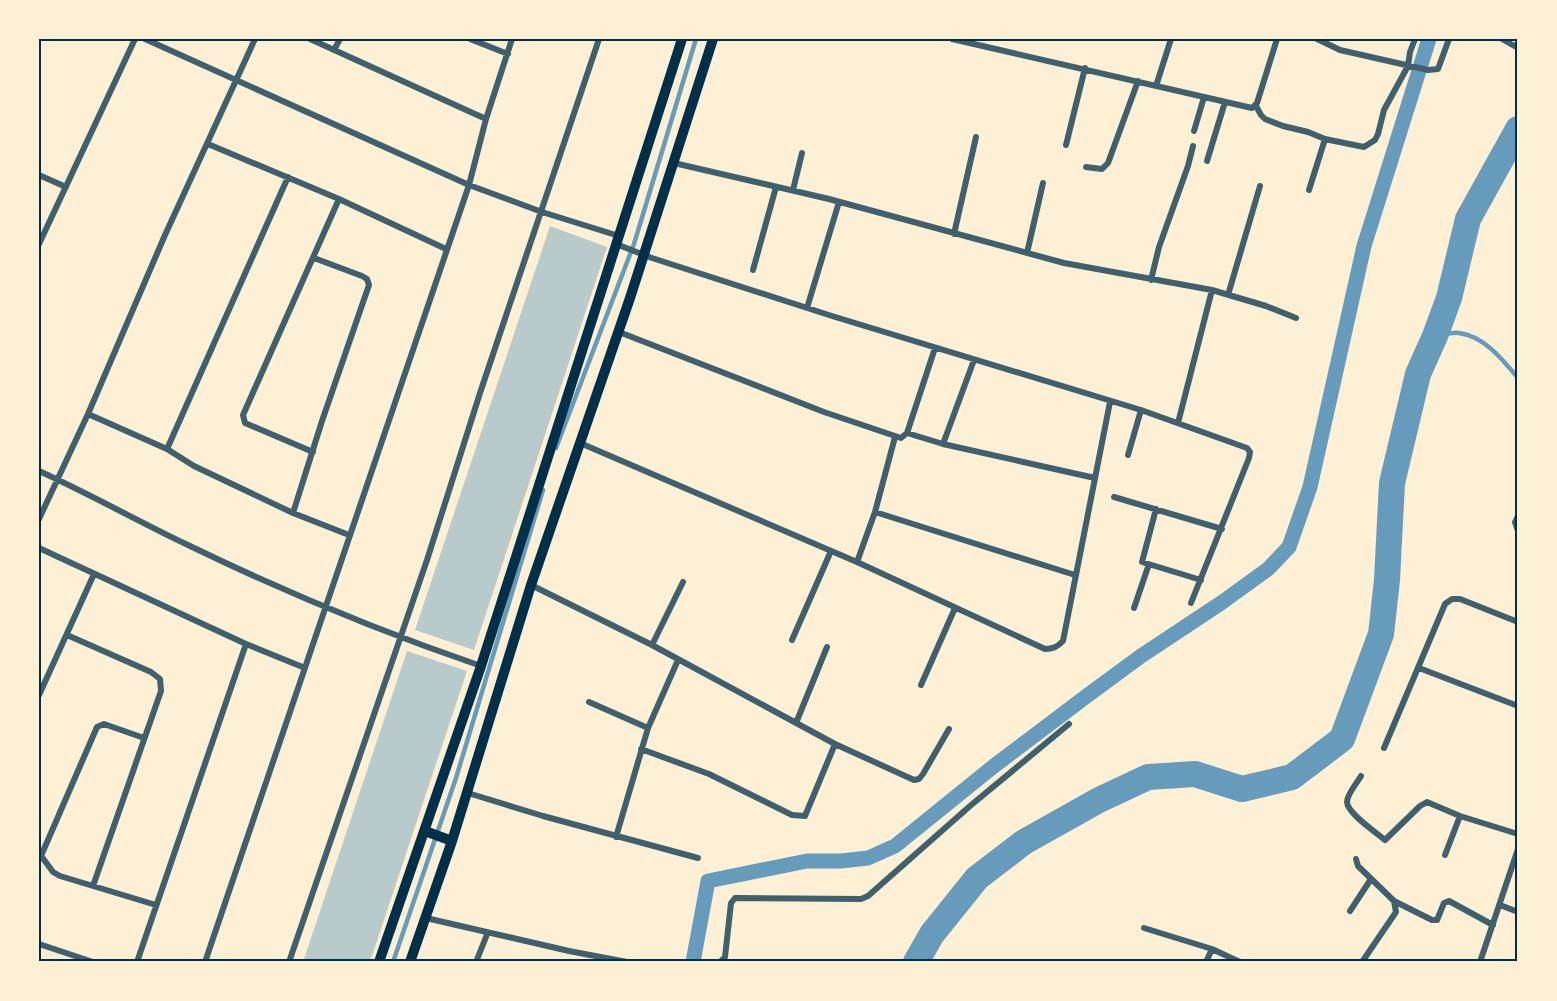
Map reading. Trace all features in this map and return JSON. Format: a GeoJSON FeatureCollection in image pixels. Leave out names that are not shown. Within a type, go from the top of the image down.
{"type":"FeatureCollection","features":[{"type":"Feature","properties":{"kind":"main road"},"geometry":{"type":"LineString","coordinates":[[379,962],[428,832],[619,242],[682,39]]}},
{"type":"Feature","properties":{"kind":"main road"},"geometry":{"type":"LineString","coordinates":[[410,962],[426,918],[448,839],[468,793],[531,585],[619,332],[640,253],[674,163],[713,39]]}},
{"type":"Feature","properties":{"kind":"main road"},"geometry":{"type":"LineString","coordinates":[[428,832],[448,839]]}},
{"type":"Feature","properties":{"kind":"street"},"geometry":{"type":"LineString","coordinates":[[39,244],[135,39]]}},
{"type":"Feature","properties":{"kind":"street"},"geometry":{"type":"LineString","coordinates":[[145,39],[468,185],[619,242],[640,253],[807,308],[1141,410],[1247,448],[1250,452],[1249,458],[1191,603]]}},
{"type":"Feature","properties":{"kind":"street"},"geometry":{"type":"LineString","coordinates":[[39,519],[255,39]]}},
{"type":"Feature","properties":{"kind":"street"},"geometry":{"type":"LineString","coordinates":[[310,39],[486,119]]}},
{"type":"Feature","properties":{"kind":"street"},"geometry":{"type":"LineString","coordinates":[[334,50],[340,39]]}},
{"type":"Feature","properties":{"kind":"street"},"geometry":{"type":"LineString","coordinates":[[470,39],[508,54]]}},
{"type":"Feature","properties":{"kind":"street"},"geometry":{"type":"LineString","coordinates":[[206,962],[468,185],[486,119],[512,39]]}},
{"type":"Feature","properties":{"kind":"street"},"geometry":{"type":"LineString","coordinates":[[290,962],[599,39]]}},
{"type":"Feature","properties":{"kind":"street"},"geometry":{"type":"LineString","coordinates":[[952,39],[1252,108],[1256,105],[1277,39]]}},
{"type":"Feature","properties":{"kind":"street"},"geometry":{"type":"LineString","coordinates":[[1156,86],[1171,39]]}},
{"type":"Feature","properties":{"kind":"street"},"geometry":{"type":"LineString","coordinates":[[1317,39],[1340,50],[1428,70],[1438,69],[1449,39]]}},
{"type":"Feature","properties":{"kind":"street"},"geometry":{"type":"LineString","coordinates":[[1256,105],[1265,119],[1325,139],[1364,147],[1375,140],[1384,110],[1411,66],[1410,52],[1414,39]]}},
{"type":"Feature","properties":{"kind":"street"},"geometry":{"type":"LineString","coordinates":[[1502,39],[1518,48]]}},
{"type":"Feature","properties":{"kind":"street"},"geometry":{"type":"LineString","coordinates":[[1066,145],[1085,68]]}},
{"type":"Feature","properties":{"kind":"street"},"geometry":{"type":"LineString","coordinates":[[1086,167],[1102,169],[1108,163],[1138,81]]}},
{"type":"Feature","properties":{"kind":"street"},"geometry":{"type":"LineString","coordinates":[[1194,131],[1204,97]]}},
{"type":"Feature","properties":{"kind":"street"},"geometry":{"type":"LineString","coordinates":[[1208,161],[1225,102]]}},
{"type":"Feature","properties":{"kind":"street"},"geometry":{"type":"LineString","coordinates":[[954,234],[976,137]]}},
{"type":"Feature","properties":{"kind":"street"},"geometry":{"type":"LineString","coordinates":[[1310,190],[1325,139]]}},
{"type":"Feature","properties":{"kind":"street"},"geometry":{"type":"LineString","coordinates":[[208,144],[339,199],[446,249]]}},
{"type":"Feature","properties":{"kind":"street"},"geometry":{"type":"LineString","coordinates":[[1151,280],[1159,247],[1188,166],[1192,146]]}},
{"type":"Feature","properties":{"kind":"street"},"geometry":{"type":"LineString","coordinates":[[793,190],[802,153]]}},
{"type":"Feature","properties":{"kind":"street"},"geometry":{"type":"LineString","coordinates":[[674,163],[793,190],[1064,263],[1212,291],[1296,318]]}},
{"type":"Feature","properties":{"kind":"street"},"geometry":{"type":"LineString","coordinates":[[39,175],[66,187]]}},
{"type":"Feature","properties":{"kind":"street"},"geometry":{"type":"LineString","coordinates":[[167,449],[288,177]]}},
{"type":"Feature","properties":{"kind":"street"},"geometry":{"type":"LineString","coordinates":[[1027,253],[1043,183]]}},
{"type":"Feature","properties":{"kind":"street"},"geometry":{"type":"LineString","coordinates":[[1228,295],[1260,186]]}},
{"type":"Feature","properties":{"kind":"street"},"geometry":{"type":"LineString","coordinates":[[753,270],[776,187]]}},
{"type":"Feature","properties":{"kind":"street"},"geometry":{"type":"LineString","coordinates":[[313,452],[245,423],[243,419],[339,199]]}},
{"type":"Feature","properties":{"kind":"street"},"geometry":{"type":"LineString","coordinates":[[807,308],[839,202]]}},
{"type":"Feature","properties":{"kind":"street"},"geometry":{"type":"LineString","coordinates":[[293,513],[369,285],[367,279],[362,276],[314,258]]}},
{"type":"Feature","properties":{"kind":"street"},"geometry":{"type":"LineString","coordinates":[[1178,423],[1212,291]]}},
{"type":"Feature","properties":{"kind":"street"},"geometry":{"type":"LineString","coordinates":[[619,332],[824,412],[901,438],[907,432],[935,348]]}},
{"type":"Feature","properties":{"kind":"street"},"geometry":{"type":"LineString","coordinates":[[943,444],[974,360]]}},
{"type":"Feature","properties":{"kind":"street"},"geometry":{"type":"LineString","coordinates":[[580,443],[857,562],[1044,649],[1051,649],[1063,641],[1110,402]]}},
{"type":"Feature","properties":{"kind":"street"},"geometry":{"type":"LineString","coordinates":[[1128,455],[1141,410]]}},
{"type":"Feature","properties":{"kind":"street"},"geometry":{"type":"LineString","coordinates":[[88,414],[167,449],[194,466],[293,513],[349,535]]}},
{"type":"Feature","properties":{"kind":"street"},"geometry":{"type":"LineString","coordinates":[[907,432],[943,444],[1095,478]]}},
{"type":"Feature","properties":{"kind":"street"},"geometry":{"type":"LineString","coordinates":[[857,562],[875,512],[895,437]]}},
{"type":"Feature","properties":{"kind":"street"},"geometry":{"type":"LineString","coordinates":[[39,471],[191,547],[326,607],[400,638],[481,666]]}},
{"type":"Feature","properties":{"kind":"street"},"geometry":{"type":"LineString","coordinates":[[1114,497],[1222,529]]}},
{"type":"Feature","properties":{"kind":"street"},"geometry":{"type":"LineString","coordinates":[[1156,509],[1142,562],[1201,580]]}},
{"type":"Feature","properties":{"kind":"street"},"geometry":{"type":"LineString","coordinates":[[875,512],[1075,575]]}},
{"type":"Feature","properties":{"kind":"street"},"geometry":{"type":"LineString","coordinates":[[1518,516],[1515,522],[1518,531]]}},
{"type":"Feature","properties":{"kind":"street"},"geometry":{"type":"LineString","coordinates":[[39,548],[246,644],[305,668]]}},
{"type":"Feature","properties":{"kind":"street"},"geometry":{"type":"LineString","coordinates":[[792,640],[831,551]]}},
{"type":"Feature","properties":{"kind":"street"},"geometry":{"type":"LineString","coordinates":[[1134,608],[1149,564]]}},
{"type":"Feature","properties":{"kind":"street"},"geometry":{"type":"LineString","coordinates":[[39,694],[94,574]]}},
{"type":"Feature","properties":{"kind":"street"},"geometry":{"type":"LineString","coordinates":[[652,645],[683,582]]}},
{"type":"Feature","properties":{"kind":"street"},"geometry":{"type":"LineString","coordinates":[[531,585],[591,613],[835,744],[914,780],[922,774],[949,729]]}},
{"type":"Feature","properties":{"kind":"street"},"geometry":{"type":"LineString","coordinates":[[1384,748],[1445,604],[1452,599],[1460,599],[1518,622]]}},
{"type":"Feature","properties":{"kind":"street"},"geometry":{"type":"LineString","coordinates":[[921,685],[955,608]]}},
{"type":"Feature","properties":{"kind":"street"},"geometry":{"type":"LineString","coordinates":[[67,634],[151,672],[160,679],[161,691],[93,886]]}},
{"type":"Feature","properties":{"kind":"street"},"geometry":{"type":"LineString","coordinates":[[137,962],[246,644]]}},
{"type":"Feature","properties":{"kind":"street"},"geometry":{"type":"LineString","coordinates":[[796,723],[827,647]]}},
{"type":"Feature","properties":{"kind":"street"},"geometry":{"type":"LineString","coordinates":[[616,837],[648,728],[678,660]]}},
{"type":"Feature","properties":{"kind":"street"},"geometry":{"type":"LineString","coordinates":[[1419,668],[1518,706]]}},
{"type":"Feature","properties":{"kind":"street"},"geometry":{"type":"LineString","coordinates":[[589,702],[648,728]]}},
{"type":"Feature","properties":{"kind":"street"},"geometry":{"type":"LineString","coordinates":[[144,738],[104,724],[96,727],[40,854],[53,872],[156,905]]}},
{"type":"Feature","properties":{"kind":"street"},"geometry":{"type":"LineString","coordinates":[[720,962],[724,957],[731,903],[735,898],[861,899],[868,896],[996,784],[1069,724]]}},
{"type":"Feature","properties":{"kind":"street"},"geometry":{"type":"LineString","coordinates":[[641,749],[709,774],[792,815],[805,816],[835,744]]}},
{"type":"Feature","properties":{"kind":"street"},"geometry":{"type":"LineString","coordinates":[[1361,776],[1347,799],[1347,804],[1351,812],[1385,840],[1425,803],[1518,834]]}},
{"type":"Feature","properties":{"kind":"street"},"geometry":{"type":"LineString","coordinates":[[468,793],[616,837],[698,858]]}},
{"type":"Feature","properties":{"kind":"street"},"geometry":{"type":"LineString","coordinates":[[1445,855],[1460,816]]}},
{"type":"Feature","properties":{"kind":"street"},"geometry":{"type":"LineString","coordinates":[[1480,962],[1518,849]]}},
{"type":"Feature","properties":{"kind":"street"},"geometry":{"type":"LineString","coordinates":[[1356,859],[1358,866],[1394,901],[1435,921],[1444,903],[1449,901],[1493,925]]}},
{"type":"Feature","properties":{"kind":"street"},"geometry":{"type":"LineString","coordinates":[[1350,911],[1371,879]]}},
{"type":"Feature","properties":{"kind":"street"},"geometry":{"type":"LineString","coordinates":[[1362,962],[1396,912],[1394,901]]}},
{"type":"Feature","properties":{"kind":"street"},"geometry":{"type":"LineString","coordinates":[[1500,905],[1518,912]]}},
{"type":"Feature","properties":{"kind":"street"},"geometry":{"type":"LineString","coordinates":[[426,918],[600,960],[627,962]]}},
{"type":"Feature","properties":{"kind":"street"},"geometry":{"type":"LineString","coordinates":[[1144,928],[1212,949],[1240,962]]}},
{"type":"Feature","properties":{"kind":"street"},"geometry":{"type":"LineString","coordinates":[[476,962],[488,932]]}},
{"type":"Feature","properties":{"kind":"street"},"geometry":{"type":"LineString","coordinates":[[39,944],[93,962]]}},
{"type":"Feature","properties":{"kind":"street"},"geometry":{"type":"LineString","coordinates":[[1206,962],[1212,949]]}},
{"type":"Feature","properties":{"kind":"shaded area"},"geometry":{"type":"Polygon","coordinates":[[[550,226],[607,247],[474,650],[415,630],[550,226]]]}},
{"type":"Feature","properties":{"kind":"shaded area"},"geometry":{"type":"Polygon","coordinates":[[[407,651],[467,671],[370,962],[303,962],[407,651]]]}},
{"type":"Feature","properties":{"kind":"waterway"},"geometry":{"type":"LineString","coordinates":[[556,448],[634,244],[696,39]]}},
{"type":"Feature","properties":{"kind":"waterway"},"geometry":{"type":"LineString","coordinates":[[693,962],[708,881],[807,861],[868,858],[895,846],[994,766],[1088,695],[1268,569],[1289,547],[1310,487],[1364,246],[1429,39]]}},
{"type":"Feature","properties":{"kind":"waterway"},"geometry":{"type":"LineString","coordinates":[[916,962],[932,934],[977,878],[1024,842],[1099,800],[1148,777],[1195,774],[1242,789],[1292,777],[1342,739],[1381,634],[1387,580],[1392,483],[1418,374],[1449,298],[1468,219],[1518,129]]}},
{"type":"Feature","properties":{"kind":"waterway"},"geometry":{"type":"LineString","coordinates":[[1435,336],[1456,333],[1477,339],[1492,350],[1518,378]]}},
{"type":"Feature","properties":{"kind":"waterway"},"geometry":{"type":"LineString","coordinates":[[393,962],[456,778],[543,490]]}}]}
